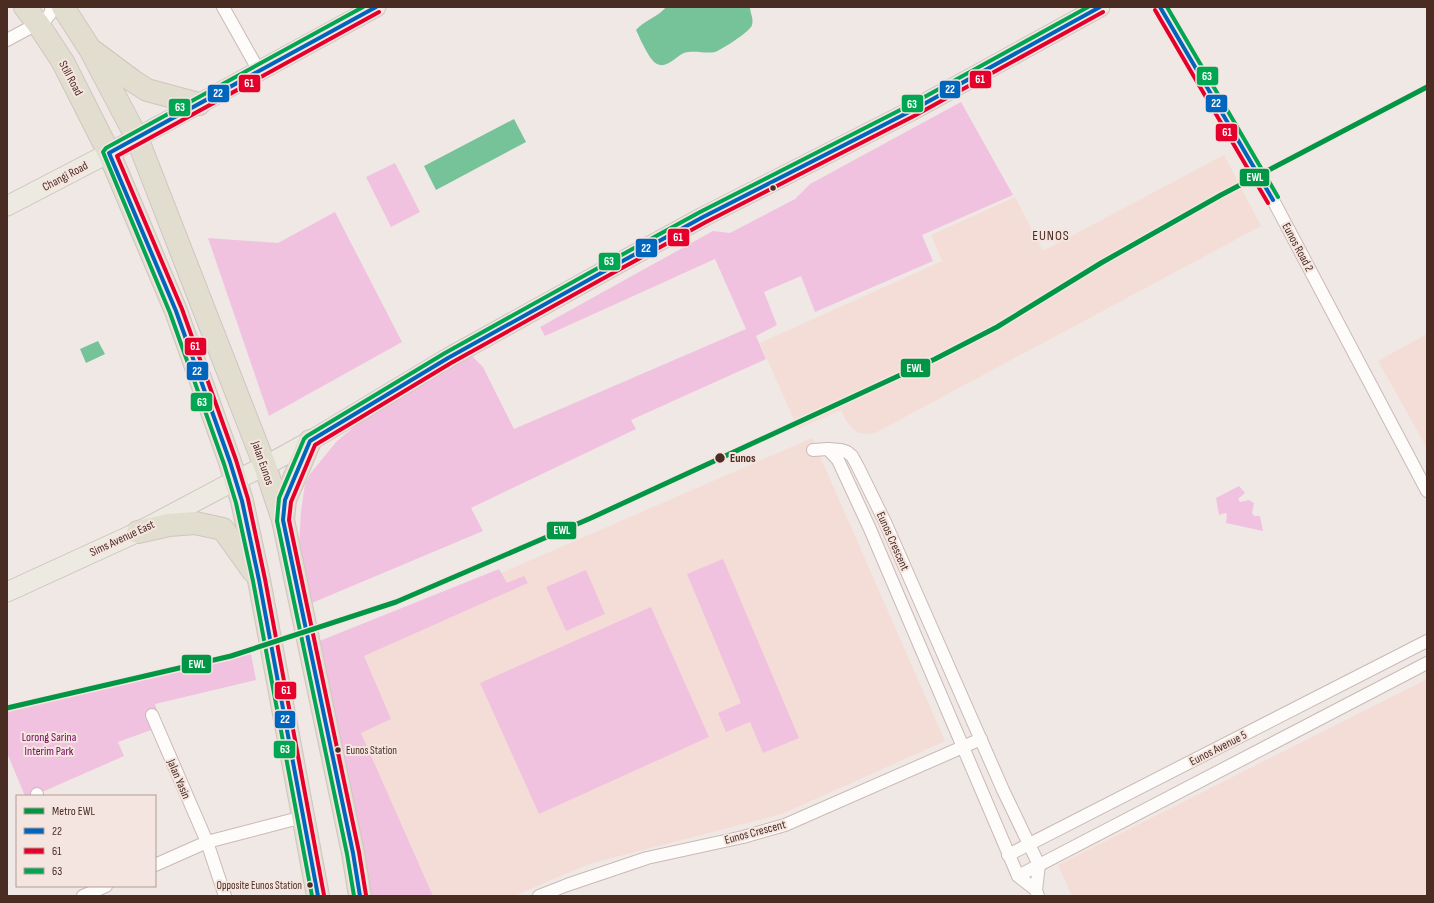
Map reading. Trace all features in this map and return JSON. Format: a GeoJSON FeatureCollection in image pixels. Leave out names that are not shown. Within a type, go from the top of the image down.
{"type":"FeatureCollection","features":[{"type":"Feature","properties":{"kind":"highway","name":"Still Road"},"geometry":{"type":"LineString","coordinates":[[25,7],[63,62],[109,153]]}},
{"type":"Feature","properties":{"kind":"highway"},"geometry":{"type":"LineString","coordinates":[[63,7],[90,49],[136,138]]}},
{"type":"Feature","properties":{"kind":"highway"},"geometry":{"type":"LineString","coordinates":[[90,49],[147,90],[199,104]]}},
{"type":"Feature","properties":{"kind":"highway","name":"Jalan Eunos"},"geometry":{"type":"LineString","coordinates":[[136,138],[265,466],[283,520],[353,853],[360,896]]}},
{"type":"Feature","properties":{"kind":"highway"},"geometry":{"type":"LineString","coordinates":[[109,153],[176,311],[198,370],[242,501],[259,580],[318,896]]}},
{"type":"Feature","properties":{"kind":"highway"},"geometry":{"type":"LineString","coordinates":[[283,520],[285,500],[310,441]]}},
{"type":"Feature","properties":{"kind":"highway"},"geometry":{"type":"LineString","coordinates":[[138,532],[169,524],[195,523],[223,529],[259,580]]}},
{"type":"Feature","properties":{"kind":"main road","name":"Changi Road"},"geometry":{"type":"LineString","coordinates":[[7,206],[109,153],[376,7]]}},
{"type":"Feature","properties":{"kind":"main road","name":"Sims Avenue East"},"geometry":{"type":"LineString","coordinates":[[7,592],[138,532],[265,466],[310,441],[448,358],[619,263],[703,217],[911,111],[1100,7]]}},
{"type":"Feature","properties":{"kind":"street"},"geometry":{"type":"LineString","coordinates":[[7,40],[46,19],[50,14],[52,7]]}},
{"type":"Feature","properties":{"kind":"street"},"geometry":{"type":"LineString","coordinates":[[223,7],[259,71]]}},
{"type":"Feature","properties":{"kind":"street","name":"Eunos Road 2"},"geometry":{"type":"LineString","coordinates":[[1160,7],[1273,200],[1427,491]]}},
{"type":"Feature","properties":{"kind":"street","name":"Eunos Crescent"},"geometry":{"type":"LineString","coordinates":[[828,449],[838,460],[867,522],[1008,855],[1018,876],[1037,893]]}},
{"type":"Feature","properties":{"kind":"street","name":"Eunos Crescent"},"geometry":{"type":"LineString","coordinates":[[813,450],[828,449],[847,452],[852,456],[858,467],[885,522],[1002,790],[1039,865],[1037,893]]}},
{"type":"Feature","properties":{"kind":"street","name":"Eunos Avenue 5"},"geometry":{"type":"LineString","coordinates":[[1008,855],[1427,641]]}},
{"type":"Feature","properties":{"kind":"street","name":"Eunos Avenue 5"},"geometry":{"type":"LineString","coordinates":[[1018,876],[1427,663]]}},
{"type":"Feature","properties":{"kind":"street","name":"Jalan Yasin"},"geometry":{"type":"LineString","coordinates":[[152,715],[207,842],[225,896]]}},
{"type":"Feature","properties":{"kind":"street","name":"Eunos Crescent"},"geometry":{"type":"LineString","coordinates":[[539,896],[646,858],[743,837],[785,825],[981,739]]}},
{"type":"Feature","properties":{"kind":"street"},"geometry":{"type":"LineString","coordinates":[[156,864],[207,842],[303,817]]}},
{"type":"Feature","properties":{"kind":"street"},"geometry":{"type":"LineString","coordinates":[[83,896],[104,887]]}},
{"type":"Feature","properties":{"kind":"shaded area"},"geometry":{"type":"Polygon","coordinates":[[[666,7],[750,7],[752,25],[747,31],[718,51],[684,53],[668,64],[661,65],[654,62],[651,58],[636,30],[666,7]]]}},
{"type":"Feature","properties":{"kind":"shaded area"},"geometry":{"type":"Polygon","coordinates":[[[514,119],[526,142],[436,190],[424,166],[514,119]]]}},
{"type":"Feature","properties":{"kind":"shaded area"},"geometry":{"type":"Polygon","coordinates":[[[1224,155],[1261,226],[877,432],[868,434],[859,433],[846,421],[841,410],[798,429],[760,343],[942,261],[931,235],[1015,197],[1043,251],[1224,155]]]}},
{"type":"Feature","properties":{"kind":"shaded area"},"geometry":{"type":"Polygon","coordinates":[[[1427,334],[1427,448],[1378,361],[1427,334]]]}},
{"type":"Feature","properties":{"kind":"shaded area"},"geometry":{"type":"Polygon","coordinates":[[[98,341],[105,354],[86,363],[80,349],[98,341]]]}},
{"type":"Feature","properties":{"kind":"shaded area"},"geometry":{"type":"Polygon","coordinates":[[[812,438],[945,741],[782,814],[589,864],[514,896],[370,896],[319,652],[812,438]]]}},
{"type":"Feature","properties":{"kind":"shaded area"},"geometry":{"type":"Polygon","coordinates":[[[1427,679],[1427,896],[1072,896],[1058,865],[1427,679]]]}},
{"type":"Feature","properties":{"kind":"green space"},"geometry":{"type":"Polygon","coordinates":[[[961,102],[1013,195],[922,235],[933,261],[815,312],[801,276],[764,292],[777,325],[756,336],[766,359],[631,420],[636,429],[471,508],[483,531],[307,605],[298,563],[301,511],[305,484],[310,474],[337,441],[372,412],[472,356],[483,367],[514,429],[746,329],[715,259],[545,336],[540,327],[713,231],[730,233],[795,199],[810,184],[961,102]]]}},
{"type":"Feature","properties":{"kind":"green space"},"geometry":{"type":"Polygon","coordinates":[[[395,163],[420,212],[391,227],[366,177],[395,163]]]}},
{"type":"Feature","properties":{"kind":"green space"},"geometry":{"type":"Polygon","coordinates":[[[335,212],[402,342],[269,416],[208,238],[278,243],[335,212]]]}},
{"type":"Feature","properties":{"kind":"green space"},"geometry":{"type":"Polygon","coordinates":[[[1239,486],[1245,493],[1238,499],[1240,502],[1249,500],[1254,503],[1252,513],[1254,516],[1260,516],[1263,531],[1226,523],[1227,514],[1225,513],[1219,515],[1216,498],[1239,486]]]}},
{"type":"Feature","properties":{"kind":"green space"},"geometry":{"type":"Polygon","coordinates":[[[723,559],[799,738],[763,753],[750,722],[726,732],[718,713],[741,703],[687,574],[723,559]]]}},
{"type":"Feature","properties":{"kind":"green space"},"geometry":{"type":"Polygon","coordinates":[[[499,569],[507,583],[524,576],[528,583],[364,656],[391,719],[361,733],[433,896],[370,896],[317,642],[499,569]]]}},
{"type":"Feature","properties":{"kind":"green space"},"geometry":{"type":"Polygon","coordinates":[[[586,570],[605,614],[566,631],[546,587],[586,570]]]}},
{"type":"Feature","properties":{"kind":"green space"},"geometry":{"type":"Polygon","coordinates":[[[651,607],[709,737],[539,814],[480,683],[651,607]]]}},
{"type":"Feature","properties":{"kind":"green space","name":"Lorong Sarina Interim Park"},"geometry":{"type":"Polygon","coordinates":[[[251,654],[256,680],[155,704],[162,726],[118,742],[124,756],[35,795],[25,795],[7,753],[7,711],[251,654]]]}},
{"type":"Feature","properties":{"kind":"metro line","name":"EWL"},"geometry":{"type":"LineString","coordinates":[[7,708],[231,656],[396,602],[591,518],[935,359],[997,327],[1101,263],[1221,195],[1427,87]]}},
{"type":"Feature","properties":{"kind":"transit line","name":"63"},"geometry":{"type":"LineString","coordinates":[[312,896],[253,581],[236,503],[224,464],[170,313],[103,152],[106,148],[363,7]]}},
{"type":"Feature","properties":{"kind":"transit line","name":"22"},"geometry":{"type":"LineString","coordinates":[[318,896],[259,580],[242,501],[230,462],[176,311],[109,153],[376,7]]}},
{"type":"Feature","properties":{"kind":"transit line","name":"63"},"geometry":{"type":"LineString","coordinates":[[354,896],[347,854],[277,521],[279,498],[304,439],[445,353],[616,258],[700,212],[908,106],[1088,7]]}},
{"type":"Feature","properties":{"kind":"transit line","name":"22"},"geometry":{"type":"LineString","coordinates":[[360,896],[353,853],[283,520],[285,500],[310,441],[448,358],[619,263],[703,217],[911,111],[1100,7]]}},
{"type":"Feature","properties":{"kind":"transit line","name":"22"},"geometry":{"type":"LineString","coordinates":[[1160,7],[1273,200]]}},
{"type":"Feature","properties":{"kind":"transit line","name":"63"},"geometry":{"type":"LineString","coordinates":[[1167,7],[1278,197]]}},
{"type":"Feature","properties":{"kind":"transit line","name":"61"},"geometry":{"type":"LineString","coordinates":[[1155,10],[1268,203]]}},
{"type":"Feature","properties":{"kind":"transit line","name":"61"},"geometry":{"type":"LineString","coordinates":[[324,895],[265,579],[248,499],[236,460],[182,309],[117,156],[379,12]]}},
{"type":"Feature","properties":{"kind":"transit line","name":"61"},"geometry":{"type":"LineString","coordinates":[[366,895],[359,852],[289,520],[291,502],[315,445],[451,363],[622,268],[706,222],[914,116],[1103,12]]}},
{"type":"Feature","properties":{"kind":"place","name":"Eunos"},"geometry":{"type":"Point","coordinates":[720,458]}},
{"type":"Feature","properties":{"kind":"place","name":"Eunos Station"},"geometry":{"type":"Point","coordinates":[338,750]}},
{"type":"Feature","properties":{"kind":"place","name":"Opposite Eunos Station"},"geometry":{"type":"Point","coordinates":[310,885]}},
{"type":"Feature","properties":{"kind":"district","name":"EUNOS"},"geometry":{"type":"Point","coordinates":[1051,235]}}]}
